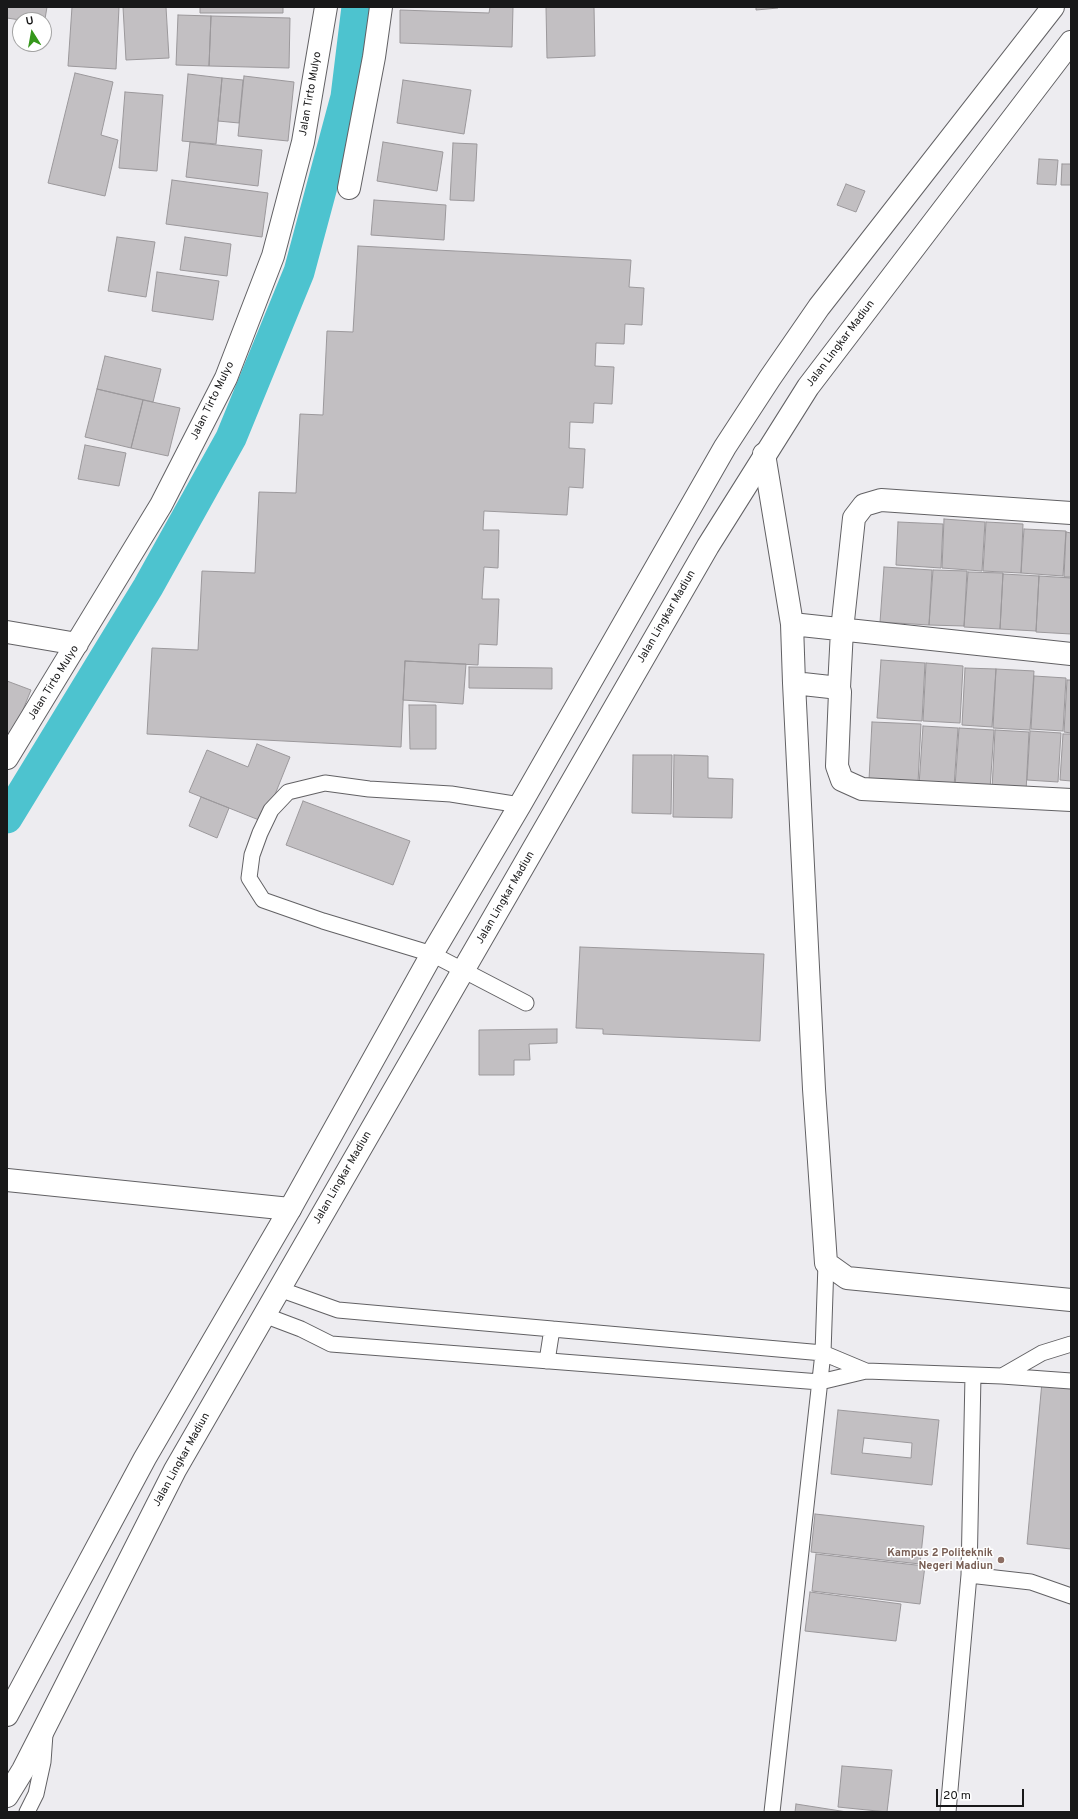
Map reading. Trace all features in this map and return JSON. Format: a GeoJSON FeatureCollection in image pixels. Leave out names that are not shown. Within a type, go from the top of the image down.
{"type":"FeatureCollection","features":[{"type":"Feature","properties":{"kind":"main road","name":"Jalan Tirto Mulyo"},"geometry":{"type":"LineString","coordinates":[[7,758],[161,505],[226,378],[273,256],[304,134],[326,7]]}},
{"type":"Feature","properties":{"kind":"main road"},"geometry":{"type":"LineString","coordinates":[[349,188],[382,7]]}},
{"type":"Feature","properties":{"kind":"main road"},"geometry":{"type":"LineString","coordinates":[[10,1705],[144,1458],[290,1209],[432,954],[520,805],[725,447],[819,307],[1053,7]]}},
{"type":"Feature","properties":{"kind":"main road","name":"Jalan Lingkar Madiun"},"geometry":{"type":"LineString","coordinates":[[7,1796],[23,1770],[175,1470],[708,546],[764,454],[808,387],[1071,42]]}},
{"type":"Feature","properties":{"kind":"main road"},"geometry":{"type":"LineString","coordinates":[[764,454],[792,624],[814,1089],[826,1263],[847,1278],[1071,1300]]}},
{"type":"Feature","properties":{"kind":"main road"},"geometry":{"type":"LineString","coordinates":[[1071,513],[881,500],[864,505],[854,518],[842,630],[837,766],[842,780],[862,789],[1071,800]]}},
{"type":"Feature","properties":{"kind":"main road"},"geometry":{"type":"LineString","coordinates":[[792,624],[1071,654]]}},
{"type":"Feature","properties":{"kind":"main road"},"geometry":{"type":"LineString","coordinates":[[7,632],[77,644]]}},
{"type":"Feature","properties":{"kind":"main road"},"geometry":{"type":"LineString","coordinates":[[794,683],[839,688]]}},
{"type":"Feature","properties":{"kind":"main road"},"geometry":{"type":"LineString","coordinates":[[7,1180],[290,1209]]}},
{"type":"Feature","properties":{"kind":"lane"},"geometry":{"type":"LineString","coordinates":[[520,805],[451,794],[369,789],[325,783],[288,792],[271,810],[252,855],[249,878],[262,900],[323,921],[432,954],[526,1002]]}},
{"type":"Feature","properties":{"kind":"lane"},"geometry":{"type":"LineString","coordinates":[[772,1812],[823,1353],[826,1263]]}},
{"type":"Feature","properties":{"kind":"lane"},"geometry":{"type":"LineString","coordinates":[[279,1289],[338,1310],[823,1353],[866,1371]]}},
{"type":"Feature","properties":{"kind":"lane"},"geometry":{"type":"LineString","coordinates":[[264,1315],[331,1344],[820,1382],[866,1371],[1002,1376],[1071,1381]]}},
{"type":"Feature","properties":{"kind":"lane"},"geometry":{"type":"LineString","coordinates":[[547,1361],[552,1328]]}},
{"type":"Feature","properties":{"kind":"lane"},"geometry":{"type":"LineString","coordinates":[[1002,1376],[1042,1353],[1071,1344]]}},
{"type":"Feature","properties":{"kind":"lane"},"geometry":{"type":"LineString","coordinates":[[948,1812],[970,1575],[973,1375]]}},
{"type":"Feature","properties":{"kind":"lane"},"geometry":{"type":"LineString","coordinates":[[970,1575],[1031,1582],[1071,1596]]}},
{"type":"Feature","properties":{"kind":"lane"},"geometry":{"type":"LineString","coordinates":[[27,1812],[36,1794],[43,1762],[46,1725]]}},
{"type":"Feature","properties":{"kind":"building"},"geometry":{"type":"Polygon","coordinates":[[[7,7],[47,7],[46,12],[12,12],[12,19],[7,18],[7,7]]]}},
{"type":"Feature","properties":{"kind":"building"},"geometry":{"type":"Polygon","coordinates":[[[72,7],[119,7],[116,69],[68,66],[72,7]]]}},
{"type":"Feature","properties":{"kind":"building"},"geometry":{"type":"Polygon","coordinates":[[[123,7],[166,7],[169,58],[126,60],[123,7]]]}},
{"type":"Feature","properties":{"kind":"building"},"geometry":{"type":"Polygon","coordinates":[[[200,7],[283,7],[283,13],[200,13],[200,7]]]}},
{"type":"Feature","properties":{"kind":"building"},"geometry":{"type":"Polygon","coordinates":[[[490,7],[513,7],[512,47],[400,43],[400,10],[489,13],[490,7]]]}},
{"type":"Feature","properties":{"kind":"building"},"geometry":{"type":"Polygon","coordinates":[[[546,7],[594,7],[595,56],[547,58],[546,7]]]}},
{"type":"Feature","properties":{"kind":"building"},"geometry":{"type":"Polygon","coordinates":[[[756,7],[778,7],[778,8],[756,10],[756,7]]]}},
{"type":"Feature","properties":{"kind":"building"},"geometry":{"type":"Polygon","coordinates":[[[178,15],[211,16],[209,66],[176,65],[178,15]]]}},
{"type":"Feature","properties":{"kind":"building"},"geometry":{"type":"Polygon","coordinates":[[[211,16],[290,18],[289,68],[209,66],[211,16]]]}},
{"type":"Feature","properties":{"kind":"building"},"geometry":{"type":"Polygon","coordinates":[[[75,73],[113,82],[101,135],[118,140],[105,196],[48,183],[75,73]]]}},
{"type":"Feature","properties":{"kind":"building"},"geometry":{"type":"Polygon","coordinates":[[[188,74],[222,78],[216,144],[182,141],[188,74]]]}},
{"type":"Feature","properties":{"kind":"building"},"geometry":{"type":"Polygon","coordinates":[[[244,76],[294,82],[288,141],[238,136],[244,76]]]}},
{"type":"Feature","properties":{"kind":"building"},"geometry":{"type":"Polygon","coordinates":[[[222,78],[243,80],[239,123],[218,121],[222,78]]]}},
{"type":"Feature","properties":{"kind":"building"},"geometry":{"type":"Polygon","coordinates":[[[403,80],[471,90],[464,134],[397,123],[403,80]]]}},
{"type":"Feature","properties":{"kind":"building"},"geometry":{"type":"Polygon","coordinates":[[[125,92],[163,95],[157,171],[119,168],[125,92]]]}},
{"type":"Feature","properties":{"kind":"building"},"geometry":{"type":"Polygon","coordinates":[[[190,142],[262,150],[258,186],[186,177],[190,142]]]}},
{"type":"Feature","properties":{"kind":"building"},"geometry":{"type":"Polygon","coordinates":[[[383,142],[443,152],[437,191],[377,181],[383,142]]]}},
{"type":"Feature","properties":{"kind":"building"},"geometry":{"type":"Polygon","coordinates":[[[453,143],[477,144],[474,201],[450,200],[453,143]]]}},
{"type":"Feature","properties":{"kind":"building"},"geometry":{"type":"Polygon","coordinates":[[[1039,159],[1058,160],[1056,185],[1037,184],[1039,159]]]}},
{"type":"Feature","properties":{"kind":"building"},"geometry":{"type":"Polygon","coordinates":[[[1062,164],[1071,164],[1071,185],[1061,185],[1062,164]]]}},
{"type":"Feature","properties":{"kind":"building"},"geometry":{"type":"Polygon","coordinates":[[[172,180],[268,193],[262,237],[166,224],[172,180]]]}},
{"type":"Feature","properties":{"kind":"building"},"geometry":{"type":"Polygon","coordinates":[[[846,184],[865,191],[856,212],[837,205],[846,184]]]}},
{"type":"Feature","properties":{"kind":"building"},"geometry":{"type":"Polygon","coordinates":[[[374,200],[446,205],[444,240],[371,235],[374,200]]]}},
{"type":"Feature","properties":{"kind":"building"},"geometry":{"type":"Polygon","coordinates":[[[117,237],[155,242],[146,297],[108,291],[117,237]]]}},
{"type":"Feature","properties":{"kind":"building"},"geometry":{"type":"Polygon","coordinates":[[[185,237],[231,244],[227,276],[180,270],[185,237]]]}},
{"type":"Feature","properties":{"kind":"building"},"geometry":{"type":"Polygon","coordinates":[[[358,246],[631,260],[629,287],[644,288],[642,325],[625,324],[624,344],[596,343],[595,366],[614,367],[612,404],[594,403],[593,423],[570,422],[569,448],[585,449],[583,488],[569,487],[567,515],[484,511],[483,530],[499,530],[498,568],[484,567],[482,599],[499,599],[497,645],[479,644],[478,665],[405,661],[401,747],[147,734],[152,648],[198,650],[202,571],[255,573],[259,492],[296,493],[300,414],[323,415],[327,331],[353,332],[358,246]]]}},
{"type":"Feature","properties":{"kind":"building"},"geometry":{"type":"Polygon","coordinates":[[[157,272],[219,281],[213,320],[152,311],[157,272]]]}},
{"type":"Feature","properties":{"kind":"building"},"geometry":{"type":"Polygon","coordinates":[[[105,356],[161,369],[153,402],[97,389],[105,356]]]}},
{"type":"Feature","properties":{"kind":"building"},"geometry":{"type":"Polygon","coordinates":[[[97,389],[143,400],[131,448],[85,437],[97,389]]]}},
{"type":"Feature","properties":{"kind":"building"},"geometry":{"type":"Polygon","coordinates":[[[143,400],[180,408],[168,456],[131,448],[143,400]]]}},
{"type":"Feature","properties":{"kind":"building"},"geometry":{"type":"Polygon","coordinates":[[[85,445],[126,453],[119,486],[78,479],[85,445]]]}},
{"type":"Feature","properties":{"kind":"building"},"geometry":{"type":"Polygon","coordinates":[[[944,519],[985,522],[982,571],[942,568],[944,519]]]}},
{"type":"Feature","properties":{"kind":"building"},"geometry":{"type":"Polygon","coordinates":[[[898,522],[943,524],[941,568],[896,565],[898,522]]]}},
{"type":"Feature","properties":{"kind":"building"},"geometry":{"type":"Polygon","coordinates":[[[986,522],[1023,524],[1021,573],[983,571],[986,522]]]}},
{"type":"Feature","properties":{"kind":"building"},"geometry":{"type":"Polygon","coordinates":[[[1024,529],[1066,531],[1063,576],[1021,573],[1024,529]]]}},
{"type":"Feature","properties":{"kind":"building"},"geometry":{"type":"Polygon","coordinates":[[[1066,532],[1071,533],[1071,577],[1064,577],[1066,532]]]}},
{"type":"Feature","properties":{"kind":"building"},"geometry":{"type":"Polygon","coordinates":[[[884,567],[932,570],[929,625],[880,622],[884,567]]]}},
{"type":"Feature","properties":{"kind":"building"},"geometry":{"type":"Polygon","coordinates":[[[933,570],[967,571],[964,626],[929,625],[933,570]]]}},
{"type":"Feature","properties":{"kind":"building"},"geometry":{"type":"Polygon","coordinates":[[[968,572],[1003,573],[1000,629],[964,627],[968,572]]]}},
{"type":"Feature","properties":{"kind":"building"},"geometry":{"type":"Polygon","coordinates":[[[1003,574],[1039,576],[1036,631],[1000,629],[1003,574]]]}},
{"type":"Feature","properties":{"kind":"building"},"geometry":{"type":"Polygon","coordinates":[[[1039,576],[1071,578],[1071,634],[1036,632],[1039,576]]]}},
{"type":"Feature","properties":{"kind":"building"},"geometry":{"type":"Polygon","coordinates":[[[881,660],[925,663],[922,721],[877,718],[881,660]]]}},
{"type":"Feature","properties":{"kind":"building"},"geometry":{"type":"Polygon","coordinates":[[[405,661],[466,664],[463,704],[403,700],[405,661]]]}},
{"type":"Feature","properties":{"kind":"building"},"geometry":{"type":"Polygon","coordinates":[[[926,663],[963,666],[960,723],[923,721],[926,663]]]}},
{"type":"Feature","properties":{"kind":"building"},"geometry":{"type":"Polygon","coordinates":[[[469,667],[552,668],[552,689],[469,688],[469,667]]]}},
{"type":"Feature","properties":{"kind":"building"},"geometry":{"type":"Polygon","coordinates":[[[965,668],[996,669],[992,727],[962,725],[965,668]]]}},
{"type":"Feature","properties":{"kind":"building"},"geometry":{"type":"Polygon","coordinates":[[[996,669],[1034,671],[1030,730],[993,728],[996,669]]]}},
{"type":"Feature","properties":{"kind":"building"},"geometry":{"type":"Polygon","coordinates":[[[1034,676],[1066,678],[1063,731],[1031,729],[1034,676]]]}},
{"type":"Feature","properties":{"kind":"building"},"geometry":{"type":"Polygon","coordinates":[[[1067,680],[1071,680],[1071,733],[1064,732],[1067,680]]]}},
{"type":"Feature","properties":{"kind":"building"},"geometry":{"type":"Polygon","coordinates":[[[7,681],[31,690],[11,739],[7,738],[7,681]]]}},
{"type":"Feature","properties":{"kind":"building"},"geometry":{"type":"Polygon","coordinates":[[[409,705],[436,705],[436,749],[410,749],[409,705]]]}},
{"type":"Feature","properties":{"kind":"building"},"geometry":{"type":"Polygon","coordinates":[[[872,722],[921,724],[918,783],[869,780],[872,722]]]}},
{"type":"Feature","properties":{"kind":"building"},"geometry":{"type":"Polygon","coordinates":[[[923,726],[958,728],[954,787],[919,785],[923,726]]]}},
{"type":"Feature","properties":{"kind":"building"},"geometry":{"type":"Polygon","coordinates":[[[959,728],[994,730],[990,789],[955,787],[959,728]]]}},
{"type":"Feature","properties":{"kind":"building"},"geometry":{"type":"Polygon","coordinates":[[[995,730],[1029,732],[1026,792],[992,790],[995,730]]]}},
{"type":"Feature","properties":{"kind":"building"},"geometry":{"type":"Polygon","coordinates":[[[1030,731],[1061,733],[1058,782],[1027,780],[1030,731]]]}},
{"type":"Feature","properties":{"kind":"building"},"geometry":{"type":"Polygon","coordinates":[[[1063,734],[1071,734],[1071,781],[1060,780],[1063,734]]]}},
{"type":"Feature","properties":{"kind":"building"},"geometry":{"type":"Polygon","coordinates":[[[257,744],[290,757],[264,822],[189,792],[207,750],[248,767],[257,744]]]}},
{"type":"Feature","properties":{"kind":"building"},"geometry":{"type":"Polygon","coordinates":[[[633,755],[672,755],[671,814],[632,813],[633,755]]]}},
{"type":"Feature","properties":{"kind":"building"},"geometry":{"type":"Polygon","coordinates":[[[674,755],[708,756],[708,778],[733,779],[732,818],[673,817],[674,755]]]}},
{"type":"Feature","properties":{"kind":"building"},"geometry":{"type":"Polygon","coordinates":[[[201,797],[229,808],[217,838],[189,826],[201,797]]]}},
{"type":"Feature","properties":{"kind":"building"},"geometry":{"type":"Polygon","coordinates":[[[303,801],[410,841],[393,885],[286,845],[303,801]]]}},
{"type":"Feature","properties":{"kind":"building"},"geometry":{"type":"Polygon","coordinates":[[[580,947],[764,954],[760,1041],[603,1034],[603,1029],[576,1028],[580,947]]]}},
{"type":"Feature","properties":{"kind":"building"},"geometry":{"type":"Polygon","coordinates":[[[557,1029],[557,1043],[529,1044],[530,1060],[514,1060],[514,1075],[479,1075],[479,1030],[557,1029]]]}},
{"type":"Feature","properties":{"kind":"building"},"geometry":{"type":"Polygon","coordinates":[[[1042,1382],[1071,1385],[1071,1549],[1027,1544],[1042,1382]]]}},
{"type":"Feature","properties":{"kind":"building"},"geometry":{"type":"Polygon","coordinates":[[[838,1410],[939,1420],[932,1485],[831,1474],[838,1410]],[[864,1438],[862,1453],[911,1458],[912,1443],[864,1438]]]}},
{"type":"Feature","properties":{"kind":"building"},"geometry":{"type":"Polygon","coordinates":[[[815,1514],[924,1526],[920,1564],[811,1552],[815,1514]]]}},
{"type":"Feature","properties":{"kind":"building"},"geometry":{"type":"Polygon","coordinates":[[[816,1554],[925,1566],[920,1604],[812,1591],[816,1554]]]}},
{"type":"Feature","properties":{"kind":"building"},"geometry":{"type":"Polygon","coordinates":[[[810,1592],[901,1604],[896,1641],[805,1631],[810,1592]]]}},
{"type":"Feature","properties":{"kind":"building"},"geometry":{"type":"Polygon","coordinates":[[[842,1766],[892,1770],[887,1812],[838,1807],[842,1766]]]}},
{"type":"Feature","properties":{"kind":"building"},"geometry":{"type":"Polygon","coordinates":[[[796,1804],[847,1812],[795,1812],[796,1804]]]}},
{"type":"Feature","properties":{"kind":"waterway"},"geometry":{"type":"LineString","coordinates":[[7,818],[148,587],[231,438],[299,272],[346,97],[357,7]]}},
{"type":"Feature","properties":{"kind":"place","name":"Kampus 2 Politeknik Negeri Madiun"},"geometry":{"type":"Point","coordinates":[1001,1560]}}]}
